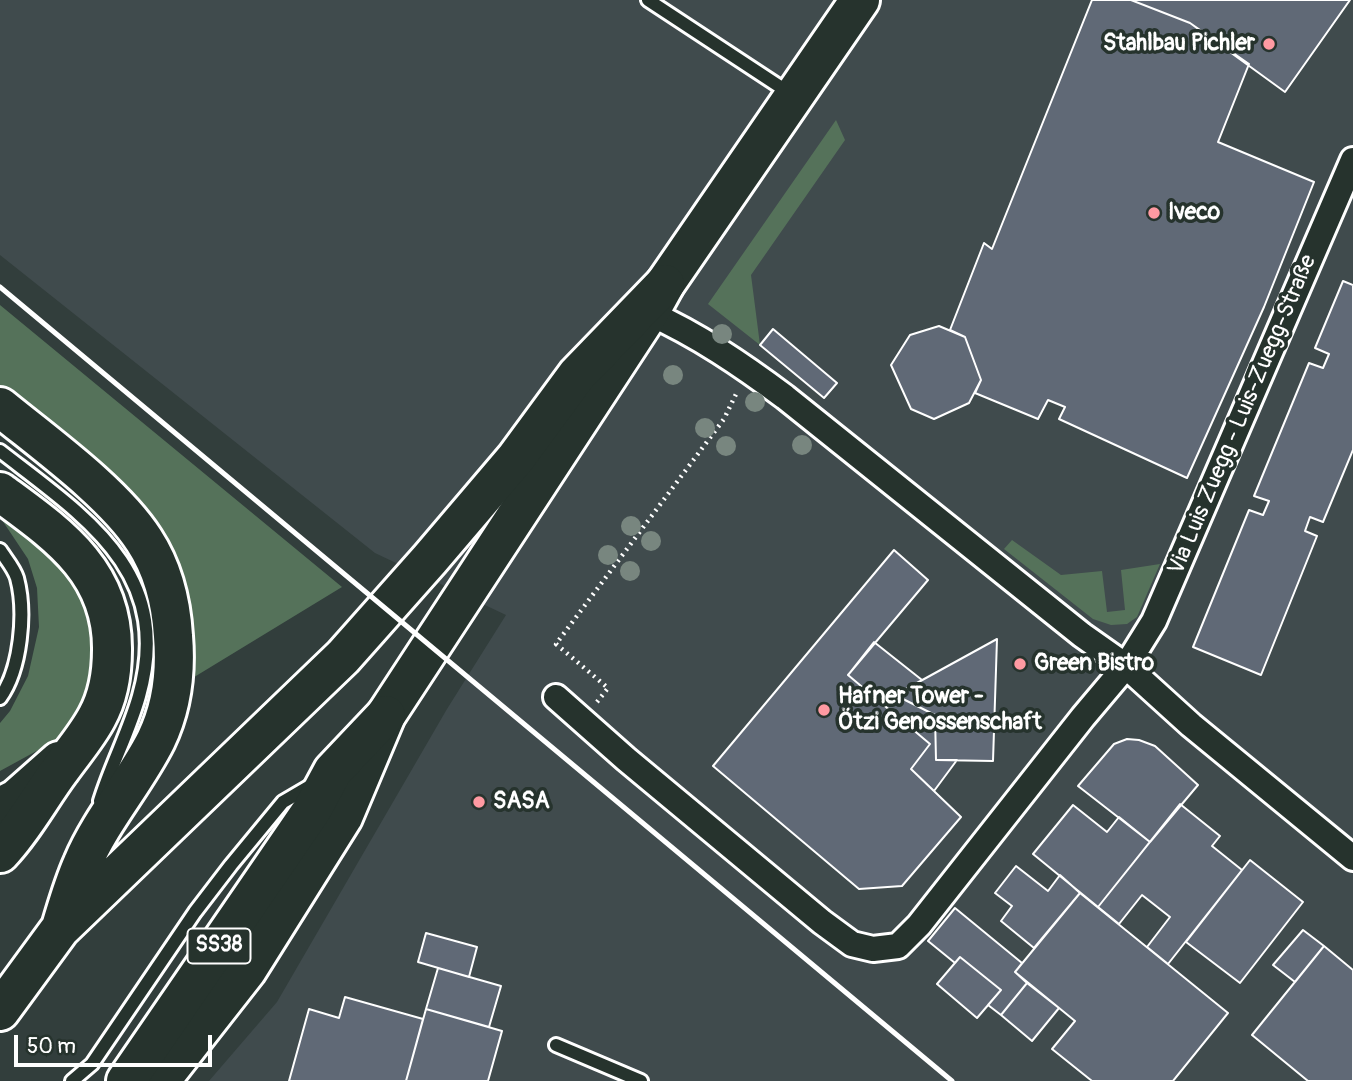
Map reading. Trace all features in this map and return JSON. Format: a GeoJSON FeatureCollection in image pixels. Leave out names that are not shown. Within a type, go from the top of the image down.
{"type":"FeatureCollection","features":[{"type":"Feature","properties":{"kind":"main road"},"geometry":{"type":"LineString","coordinates":[[160,1081],[247,970],[343,817],[386,715],[657,298],[860,0]]}},
{"type":"Feature","properties":{"kind":"main road"},"geometry":{"type":"LineString","coordinates":[[0,1011],[60,929],[343,657],[516,458],[577,375],[657,298]]}},
{"type":"Feature","properties":{"kind":"main road"},"geometry":{"type":"LineString","coordinates":[[0,407],[84,477],[129,520],[154,558],[169,603],[174,671],[167,714],[155,740],[83,862],[60,929]]}},
{"type":"Feature","properties":{"kind":"main road"},"geometry":{"type":"LineString","coordinates":[[0,492],[48,528],[92,573],[104,596],[113,639],[107,693],[96,719],[1,851]]}},
{"type":"Feature","properties":{"kind":"main road","name":"SS38"},"geometry":{"type":"LineString","coordinates":[[126,1081],[312,810],[333,771],[386,715]]}},
{"type":"Feature","properties":{"kind":"main road"},"geometry":{"type":"LineString","coordinates":[[0,807],[16,799],[79,743]]}},
{"type":"Feature","properties":{"kind":"street","name":"Via Luis Zuegg - Luis-Zuegg-Straße"},"geometry":{"type":"LineString","coordinates":[[556,697],[626,759],[852,944],[873,949],[898,946],[919,925],[1126,666],[1154,621],[1353,160]]}},
{"type":"Feature","properties":{"kind":"street"},"geometry":{"type":"LineString","coordinates":[[657,298],[683,328],[748,369],[1082,635],[1126,666],[1191,725],[1353,858]]}},
{"type":"Feature","properties":{"kind":"lane"},"geometry":{"type":"LineString","coordinates":[[648,0],[794,95]]}},
{"type":"Feature","properties":{"kind":"lane"},"geometry":{"type":"LineString","coordinates":[[0,451],[93,526],[125,564],[140,599],[147,647],[144,674],[133,714],[101,799],[83,862]]}},
{"type":"Feature","properties":{"kind":"lane"},"geometry":{"type":"LineString","coordinates":[[0,550],[17,577],[22,635],[8,687],[0,698]]}},
{"type":"Feature","properties":{"kind":"lane"},"geometry":{"type":"LineString","coordinates":[[26,773],[79,743]]}},
{"type":"Feature","properties":{"kind":"lane"},"geometry":{"type":"LineString","coordinates":[[72,1081],[92,1063],[195,912],[262,826],[284,803],[333,771]]}},
{"type":"Feature","properties":{"kind":"lane"},"geometry":{"type":"LineString","coordinates":[[555,1045],[641,1081]]}},
{"type":"Feature","properties":{"kind":"path"},"geometry":{"type":"LineString","coordinates":[[584,720],[608,688],[555,644],[724,419],[748,369]]}},
{"type":"Feature","properties":{"kind":"shaded area"},"geometry":{"type":"Polygon","coordinates":[[[0,0],[1353,0],[1353,1081],[209,1081],[277,1002],[447,709],[506,615],[375,553],[0,255],[0,0]]]}},
{"type":"Feature","properties":{"kind":"green space"},"geometry":{"type":"Polygon","coordinates":[[[836,120],[845,140],[751,275],[760,345],[708,304],[836,120]]]}},
{"type":"Feature","properties":{"kind":"green space"},"geometry":{"type":"Polygon","coordinates":[[[0,305],[342,587],[191,679],[108,475],[0,387],[0,305]]]}},
{"type":"Feature","properties":{"kind":"green space"},"geometry":{"type":"Polygon","coordinates":[[[0,517],[24,533],[70,575],[93,620],[95,671],[84,704],[53,742],[0,771],[0,723],[10,711],[28,676],[39,627],[37,588],[28,559],[0,517]]]}},
{"type":"Feature","properties":{"kind":"green space"},"geometry":{"type":"Polygon","coordinates":[[[1012,540],[1061,575],[1102,571],[1107,612],[1125,610],[1121,570],[1160,564],[1137,617],[1127,624],[1111,625],[1093,619],[1004,549],[1012,540]]]}},
{"type":"Feature","properties":{"kind":"building","name":"Iveco"},"geometry":{"type":"Polygon","coordinates":[[[1092,0],[1131,0],[1190,23],[1249,64],[1218,142],[1314,182],[1264,307],[1187,478],[1059,419],[1065,407],[1048,400],[1038,419],[975,393],[981,380],[965,337],[950,330],[984,243],[992,249],[1092,0]]]}},
{"type":"Feature","properties":{"kind":"building","name":"Stahlbau Pichler"},"geometry":{"type":"Polygon","coordinates":[[[1131,0],[1350,0],[1285,92],[1190,23],[1131,0]]]}},
{"type":"Feature","properties":{"kind":"building"},"geometry":{"type":"Polygon","coordinates":[[[1343,281],[1353,285],[1353,450],[1323,522],[1310,517],[1305,531],[1317,536],[1261,675],[1193,647],[1249,510],[1263,515],[1269,501],[1254,496],[1309,363],[1323,368],[1329,354],[1315,348],[1343,281]]]}},
{"type":"Feature","properties":{"kind":"building"},"geometry":{"type":"Polygon","coordinates":[[[939,326],[965,337],[981,380],[969,403],[934,419],[911,409],[891,365],[910,335],[939,326]]]}},
{"type":"Feature","properties":{"kind":"building"},"geometry":{"type":"Polygon","coordinates":[[[773,329],[837,383],[824,398],[760,345],[773,329]]]}},
{"type":"Feature","properties":{"kind":"building","name":"Hafner Tower - Ötzi Genossenschaft"},"geometry":{"type":"Polygon","coordinates":[[[894,550],[928,580],[848,675],[930,744],[911,769],[961,817],[902,886],[859,889],[713,766],[894,550]]]}},
{"type":"Feature","properties":{"kind":"building"},"geometry":{"type":"Polygon","coordinates":[[[997,639],[993,761],[936,760],[935,715],[895,695],[997,639]]]}},
{"type":"Feature","properties":{"kind":"building"},"geometry":{"type":"Polygon","coordinates":[[[874,642],[922,680],[895,695],[935,715],[936,760],[957,760],[934,791],[911,769],[930,744],[848,675],[874,642]]]}},
{"type":"Feature","properties":{"kind":"building"},"geometry":{"type":"Polygon","coordinates":[[[1127,739],[1155,746],[1198,785],[1150,842],[1078,786],[1114,744],[1127,739]]]}},
{"type":"Feature","properties":{"kind":"building"},"geometry":{"type":"Polygon","coordinates":[[[1180,804],[1220,836],[1212,846],[1242,870],[1168,964],[1147,947],[1170,917],[1142,895],[1119,924],[1098,907],[1180,804]]]}},
{"type":"Feature","properties":{"kind":"building"},"geometry":{"type":"Polygon","coordinates":[[[1073,805],[1107,832],[1119,817],[1150,842],[1098,907],[1033,854],[1073,805]]]}},
{"type":"Feature","properties":{"kind":"building"},"geometry":{"type":"Polygon","coordinates":[[[1250,860],[1303,902],[1240,983],[1186,942],[1250,860]]]}},
{"type":"Feature","properties":{"kind":"building"},"geometry":{"type":"Polygon","coordinates":[[[1016,866],[1048,891],[1060,875],[1080,893],[1034,948],[1001,921],[1012,906],[995,893],[1016,866]]]}},
{"type":"Feature","properties":{"kind":"building"},"geometry":{"type":"Polygon","coordinates":[[[1080,893],[1228,1013],[1173,1081],[1092,1081],[1052,1049],[1075,1021],[1015,972],[1080,893]]]}},
{"type":"Feature","properties":{"kind":"building"},"geometry":{"type":"Polygon","coordinates":[[[955,908],[1022,963],[1015,972],[1027,983],[1001,1015],[988,1005],[1001,990],[960,957],[955,963],[928,941],[955,908]]]}},
{"type":"Feature","properties":{"kind":"building"},"geometry":{"type":"Polygon","coordinates":[[[1303,930],[1324,946],[1295,982],[1273,965],[1303,930]]]}},
{"type":"Feature","properties":{"kind":"building"},"geometry":{"type":"Polygon","coordinates":[[[426,933],[477,947],[469,977],[418,962],[426,933]]]}},
{"type":"Feature","properties":{"kind":"building"},"geometry":{"type":"Polygon","coordinates":[[[1324,946],[1353,970],[1353,1081],[1308,1081],[1252,1035],[1324,946]]]}},
{"type":"Feature","properties":{"kind":"building"},"geometry":{"type":"Polygon","coordinates":[[[960,957],[1001,990],[977,1018],[937,984],[960,957]]]}},
{"type":"Feature","properties":{"kind":"building"},"geometry":{"type":"Polygon","coordinates":[[[438,968],[501,986],[489,1027],[426,1009],[438,968]]]}},
{"type":"Feature","properties":{"kind":"building"},"geometry":{"type":"Polygon","coordinates":[[[1027,983],[1059,1008],[1032,1041],[1001,1015],[1027,983]]]}},
{"type":"Feature","properties":{"kind":"building"},"geometry":{"type":"Polygon","coordinates":[[[345,997],[423,1019],[406,1081],[289,1081],[309,1009],[339,1018],[345,997]]]}},
{"type":"Feature","properties":{"kind":"building"},"geometry":{"type":"Polygon","coordinates":[[[426,1009],[502,1031],[488,1081],[406,1081],[426,1009]]]}},
{"type":"Feature","properties":{"kind":"railway"},"geometry":{"type":"LineString","coordinates":[[0,287],[952,1081]]}},
{"type":"Feature","properties":{"kind":"place","name":"Stahlbau Pichler"},"geometry":{"type":"Point","coordinates":[1269,44]}},
{"type":"Feature","properties":{"kind":"place","name":"Iveco"},"geometry":{"type":"Point","coordinates":[1154,213]}},
{"type":"Feature","properties":{"kind":"place","name":"Green Bistro"},"geometry":{"type":"Point","coordinates":[1020,664]}},
{"type":"Feature","properties":{"kind":"place","name":"Hafner Tower - Ötzi Genossenschaft"},"geometry":{"type":"Point","coordinates":[824,710]}},
{"type":"Feature","properties":{"kind":"place","name":"SASA"},"geometry":{"type":"Point","coordinates":[479,802]}}]}
